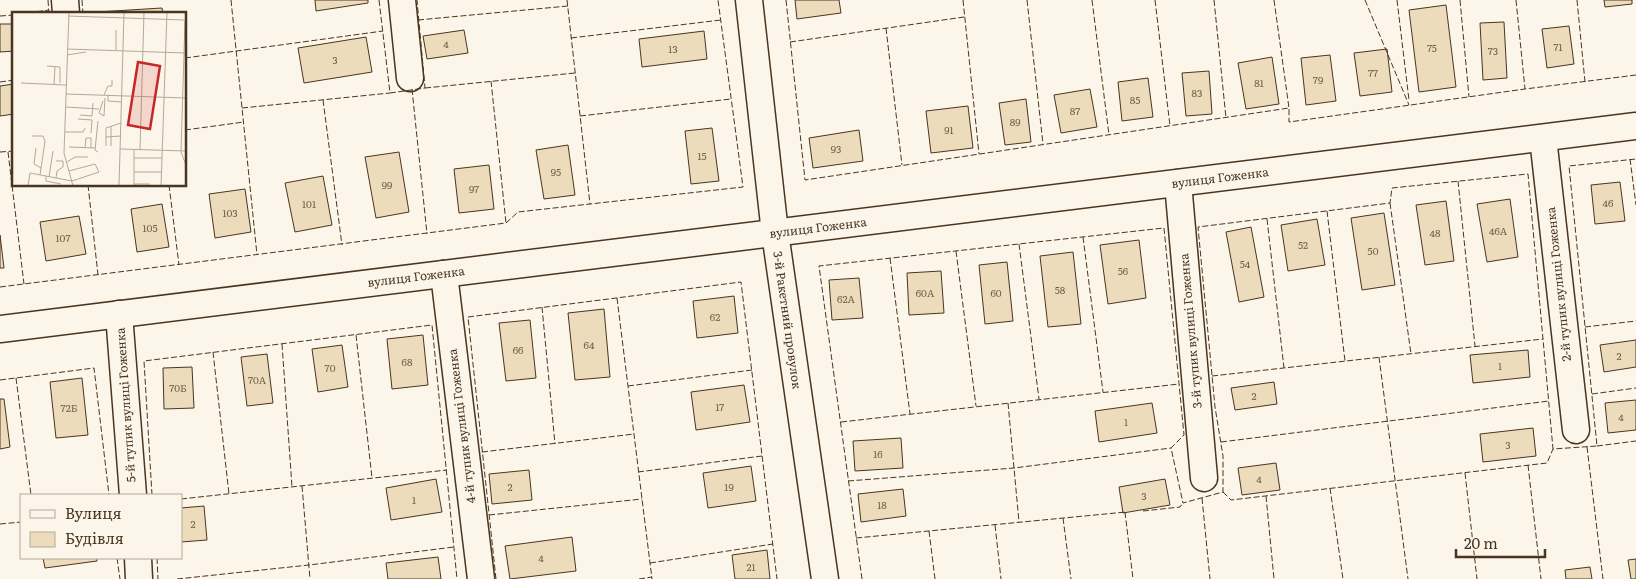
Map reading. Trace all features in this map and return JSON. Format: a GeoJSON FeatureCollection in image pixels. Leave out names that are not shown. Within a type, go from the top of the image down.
{"type":"FeatureCollection","features":[{"type":"Feature","properties":{"kind":"street"},"geometry":{"type":"LineString","coordinates":[[402,0],[410,78]]}},
{"type":"Feature","properties":{"kind":"street","name":"3-й Ракетний провулок"},"geometry":{"type":"LineString","coordinates":[[749,0],[774,233],[824,579]]}},
{"type":"Feature","properties":{"kind":"street","name":"вулиця Гоженка"},"geometry":{"type":"LineString","coordinates":[[0,329],[1636,126]]}},
{"type":"Feature","properties":{"kind":"street","name":"2-й тупик вулиці Гоженка"},"geometry":{"type":"LineString","coordinates":[[1543,138],[1576,430]]}},
{"type":"Feature","properties":{"kind":"street","name":"3-й тупик вулиці Гоженка"},"geometry":{"type":"LineString","coordinates":[[1178,183],[1204,478]]}},
{"type":"Feature","properties":{"kind":"street","name":"4-й тупик вулиці Гоженка"},"geometry":{"type":"LineString","coordinates":[[444,274],[480,579]]}},
{"type":"Feature","properties":{"kind":"street","name":"5-й тупик вулиці Гоженка"},"geometry":{"type":"LineString","coordinates":[[119,314],[133,494]]}},
{"type":"Feature","properties":{"kind":"street"},"geometry":{"type":"LineString","coordinates":[[138,559],[139,579]]}},
{"type":"Feature","properties":{"kind":"building"},"geometry":{"type":"Polygon","coordinates":[[[315,0],[368,0],[368,3],[316,11],[315,0]]]}},
{"type":"Feature","properties":{"kind":"building"},"geometry":{"type":"Polygon","coordinates":[[[795,0],[839,0],[841,13],[797,19],[795,0]]]}},
{"type":"Feature","properties":{"kind":"building"},"geometry":{"type":"Polygon","coordinates":[[[1604,0],[1632,0],[1632,4],[1605,7],[1604,0]]]}},
{"type":"Feature","properties":{"kind":"building"},"geometry":{"type":"Polygon","coordinates":[[[1446,5],[1456,87],[1419,92],[1409,10],[1446,5]]]}},
{"type":"Feature","properties":{"kind":"building"},"geometry":{"type":"Polygon","coordinates":[[[162,8],[163,12],[97,12],[162,8]]]}},
{"type":"Feature","properties":{"kind":"building"},"geometry":{"type":"Polygon","coordinates":[[[1504,22],[1507,78],[1483,80],[1480,23],[1504,22]]]}},
{"type":"Feature","properties":{"kind":"building"},"geometry":{"type":"Polygon","coordinates":[[[0,24],[12,24],[12,51],[0,52],[0,24]]]}},
{"type":"Feature","properties":{"kind":"building"},"geometry":{"type":"Polygon","coordinates":[[[1569,26],[1574,64],[1547,68],[1542,29],[1569,26]]]}},
{"type":"Feature","properties":{"kind":"building"},"geometry":{"type":"Polygon","coordinates":[[[464,30],[468,53],[427,59],[423,36],[464,30]]]}},
{"type":"Feature","properties":{"kind":"building"},"geometry":{"type":"Polygon","coordinates":[[[704,31],[707,59],[642,67],[639,39],[704,31]]]}},
{"type":"Feature","properties":{"kind":"building"},"geometry":{"type":"Polygon","coordinates":[[[366,37],[372,72],[304,83],[298,48],[366,37]]]}},
{"type":"Feature","properties":{"kind":"building"},"geometry":{"type":"Polygon","coordinates":[[[1387,49],[1392,92],[1360,96],[1354,53],[1387,49]]]}},
{"type":"Feature","properties":{"kind":"building"},"geometry":{"type":"Polygon","coordinates":[[[1330,55],[1336,101],[1306,105],[1301,58],[1330,55]]]}},
{"type":"Feature","properties":{"kind":"building"},"geometry":{"type":"Polygon","coordinates":[[[1272,57],[1279,104],[1246,109],[1238,63],[1272,57]]]}},
{"type":"Feature","properties":{"kind":"building"},"geometry":{"type":"Polygon","coordinates":[[[1209,71],[1212,114],[1186,116],[1182,73],[1209,71]]]}},
{"type":"Feature","properties":{"kind":"building"},"geometry":{"type":"Polygon","coordinates":[[[1148,78],[1153,117],[1122,121],[1118,82],[1148,78]]]}},
{"type":"Feature","properties":{"kind":"building"},"geometry":{"type":"Polygon","coordinates":[[[12,84],[12,114],[0,116],[0,86],[12,84]]]}},
{"type":"Feature","properties":{"kind":"building"},"geometry":{"type":"Polygon","coordinates":[[[1090,89],[1097,127],[1061,133],[1054,95],[1090,89]]]}},
{"type":"Feature","properties":{"kind":"building"},"geometry":{"type":"Polygon","coordinates":[[[1026,99],[1031,142],[1005,145],[999,103],[1026,99]]]}},
{"type":"Feature","properties":{"kind":"building"},"geometry":{"type":"Polygon","coordinates":[[[968,106],[973,148],[931,153],[926,111],[968,106]]]}},
{"type":"Feature","properties":{"kind":"building"},"geometry":{"type":"Polygon","coordinates":[[[712,128],[719,181],[691,184],[685,131],[712,128]]]}},
{"type":"Feature","properties":{"kind":"building"},"geometry":{"type":"Polygon","coordinates":[[[859,130],[863,161],[813,168],[809,138],[859,130]]]}},
{"type":"Feature","properties":{"kind":"building"},"geometry":{"type":"Polygon","coordinates":[[[568,145],[575,195],[544,199],[536,150],[568,145]]]}},
{"type":"Feature","properties":{"kind":"building"},"geometry":{"type":"Polygon","coordinates":[[[399,152],[409,212],[376,218],[365,157],[399,152]]]}},
{"type":"Feature","properties":{"kind":"building"},"geometry":{"type":"Polygon","coordinates":[[[489,165],[494,209],[459,213],[454,169],[489,165]]]}},
{"type":"Feature","properties":{"kind":"building"},"geometry":{"type":"Polygon","coordinates":[[[323,176],[332,225],[295,232],[285,183],[323,176]]]}},
{"type":"Feature","properties":{"kind":"building"},"geometry":{"type":"Polygon","coordinates":[[[1620,182],[1625,221],[1595,224],[1591,185],[1620,182]]]}},
{"type":"Feature","properties":{"kind":"building"},"geometry":{"type":"Polygon","coordinates":[[[245,189],[251,232],[215,238],[209,194],[245,189]]]}},
{"type":"Feature","properties":{"kind":"building"},"geometry":{"type":"Polygon","coordinates":[[[1510,199],[1518,257],[1487,262],[1477,204],[1510,199]]]}},
{"type":"Feature","properties":{"kind":"building"},"geometry":{"type":"Polygon","coordinates":[[[1446,201],[1454,261],[1425,265],[1416,205],[1446,201]]]}},
{"type":"Feature","properties":{"kind":"building"},"geometry":{"type":"Polygon","coordinates":[[[162,204],[169,247],[137,252],[131,209],[162,204]]]}},
{"type":"Feature","properties":{"kind":"building"},"geometry":{"type":"Polygon","coordinates":[[[1384,213],[1395,285],[1362,290],[1351,218],[1384,213]]]}},
{"type":"Feature","properties":{"kind":"building"},"geometry":{"type":"Polygon","coordinates":[[[79,216],[86,254],[46,261],[40,222],[79,216]]]}},
{"type":"Feature","properties":{"kind":"building"},"geometry":{"type":"Polygon","coordinates":[[[1317,219],[1325,265],[1288,271],[1281,225],[1317,219]]]}},
{"type":"Feature","properties":{"kind":"building"},"geometry":{"type":"Polygon","coordinates":[[[1251,227],[1264,297],[1239,302],[1226,232],[1251,227]]]}},
{"type":"Feature","properties":{"kind":"building"},"geometry":{"type":"Polygon","coordinates":[[[0,235],[4,268],[0,268],[0,235]]]}},
{"type":"Feature","properties":{"kind":"building"},"geometry":{"type":"Polygon","coordinates":[[[1139,240],[1146,298],[1108,304],[1100,245],[1139,240]]]}},
{"type":"Feature","properties":{"kind":"building"},"geometry":{"type":"Polygon","coordinates":[[[1073,252],[1081,324],[1048,327],[1040,256],[1073,252]]]}},
{"type":"Feature","properties":{"kind":"building"},"geometry":{"type":"Polygon","coordinates":[[[1007,262],[1013,321],[985,324],[979,265],[1007,262]]]}},
{"type":"Feature","properties":{"kind":"building"},"geometry":{"type":"Polygon","coordinates":[[[941,271],[944,313],[909,315],[907,273],[941,271]]]}},
{"type":"Feature","properties":{"kind":"building"},"geometry":{"type":"Polygon","coordinates":[[[859,278],[863,318],[832,320],[829,280],[859,278]]]}},
{"type":"Feature","properties":{"kind":"building"},"geometry":{"type":"Polygon","coordinates":[[[734,296],[738,333],[697,338],[693,301],[734,296]]]}},
{"type":"Feature","properties":{"kind":"building"},"geometry":{"type":"Polygon","coordinates":[[[604,309],[610,377],[575,380],[568,313],[604,309]]]}},
{"type":"Feature","properties":{"kind":"building"},"geometry":{"type":"Polygon","coordinates":[[[530,320],[536,378],[506,381],[499,323],[530,320]]]}},
{"type":"Feature","properties":{"kind":"building"},"geometry":{"type":"Polygon","coordinates":[[[423,335],[428,385],[392,389],[387,339],[423,335]]]}},
{"type":"Feature","properties":{"kind":"building"},"geometry":{"type":"Polygon","coordinates":[[[1636,340],[1636,367],[1604,372],[1600,345],[1636,340]]]}},
{"type":"Feature","properties":{"kind":"building"},"geometry":{"type":"Polygon","coordinates":[[[342,345],[348,387],[318,392],[312,349],[342,345]]]}},
{"type":"Feature","properties":{"kind":"building"},"geometry":{"type":"Polygon","coordinates":[[[1528,350],[1530,377],[1473,383],[1470,355],[1528,350]]]}},
{"type":"Feature","properties":{"kind":"building"},"geometry":{"type":"Polygon","coordinates":[[[267,354],[273,403],[247,406],[241,357],[267,354]]]}},
{"type":"Feature","properties":{"kind":"building"},"geometry":{"type":"Polygon","coordinates":[[[192,367],[194,408],[164,409],[163,368],[192,367]]]}},
{"type":"Feature","properties":{"kind":"building"},"geometry":{"type":"Polygon","coordinates":[[[82,378],[88,435],[56,438],[50,382],[82,378]]]}},
{"type":"Feature","properties":{"kind":"building"},"geometry":{"type":"Polygon","coordinates":[[[1274,382],[1277,404],[1235,410],[1231,388],[1274,382]]]}},
{"type":"Feature","properties":{"kind":"building"},"geometry":{"type":"Polygon","coordinates":[[[744,385],[750,422],[696,430],[691,392],[744,385]]]}},
{"type":"Feature","properties":{"kind":"building"},"geometry":{"type":"Polygon","coordinates":[[[0,399],[4,399],[10,447],[0,449],[0,399]]]}},
{"type":"Feature","properties":{"kind":"building"},"geometry":{"type":"Polygon","coordinates":[[[1636,400],[1636,430],[1608,433],[1605,403],[1636,400]]]}},
{"type":"Feature","properties":{"kind":"building"},"geometry":{"type":"Polygon","coordinates":[[[1152,403],[1157,433],[1099,442],[1095,411],[1152,403]]]}},
{"type":"Feature","properties":{"kind":"building"},"geometry":{"type":"Polygon","coordinates":[[[1533,428],[1536,456],[1483,462],[1480,434],[1533,428]]]}},
{"type":"Feature","properties":{"kind":"building"},"geometry":{"type":"Polygon","coordinates":[[[901,438],[903,468],[855,471],[853,441],[901,438]]]}},
{"type":"Feature","properties":{"kind":"building"},"geometry":{"type":"Polygon","coordinates":[[[1276,463],[1280,490],[1242,495],[1238,468],[1276,463]]]}},
{"type":"Feature","properties":{"kind":"building"},"geometry":{"type":"Polygon","coordinates":[[[751,466],[756,501],[708,508],[703,473],[751,466]]]}},
{"type":"Feature","properties":{"kind":"building"},"geometry":{"type":"Polygon","coordinates":[[[529,470],[532,500],[492,504],[489,474],[529,470]]]}},
{"type":"Feature","properties":{"kind":"building"},"geometry":{"type":"Polygon","coordinates":[[[436,479],[442,512],[391,520],[386,488],[436,479]]]}},
{"type":"Feature","properties":{"kind":"building"},"geometry":{"type":"Polygon","coordinates":[[[1165,479],[1170,505],[1123,513],[1119,487],[1165,479]]]}},
{"type":"Feature","properties":{"kind":"building"},"geometry":{"type":"Polygon","coordinates":[[[903,489],[906,516],[861,522],[858,494],[903,489]]]}},
{"type":"Feature","properties":{"kind":"building"},"geometry":{"type":"Polygon","coordinates":[[[204,506],[207,540],[182,542],[182,508],[204,506]]]}},
{"type":"Feature","properties":{"kind":"building"},"geometry":{"type":"Polygon","coordinates":[[[572,537],[576,571],[510,579],[505,546],[572,537]]]}},
{"type":"Feature","properties":{"kind":"building"},"geometry":{"type":"Polygon","coordinates":[[[767,550],[770,579],[735,579],[732,555],[767,550]]]}},
{"type":"Feature","properties":{"kind":"building"},"geometry":{"type":"Polygon","coordinates":[[[438,557],[441,579],[388,579],[386,563],[438,557]]]}},
{"type":"Feature","properties":{"kind":"building"},"geometry":{"type":"Polygon","coordinates":[[[43,559],[97,559],[97,561],[45,568],[43,559]]]}},
{"type":"Feature","properties":{"kind":"building"},"geometry":{"type":"Polygon","coordinates":[[[1636,559],[1636,579],[1631,579],[1628,560],[1636,559]]]}},
{"type":"Feature","properties":{"kind":"building"},"geometry":{"type":"Polygon","coordinates":[[[1590,567],[1592,579],[1566,579],[1565,570],[1590,567]]]}},
{"type":"Feature","properties":{"kind":"fence"},"geometry":{"type":"LineString","coordinates":[[48,0],[49,12]]}},
{"type":"Feature","properties":{"kind":"fence"},"geometry":{"type":"LineString","coordinates":[[82,0],[83,12]]}},
{"type":"Feature","properties":{"kind":"fence"},"geometry":{"type":"LineString","coordinates":[[231,0],[257,255]]}},
{"type":"Feature","properties":{"kind":"fence"},"geometry":{"type":"LineString","coordinates":[[379,0],[390,93],[425,88],[417,0]]}},
{"type":"Feature","properties":{"kind":"fence"},"geometry":{"type":"LineString","coordinates":[[567,0],[590,204]]}},
{"type":"Feature","properties":{"kind":"fence"},"geometry":{"type":"LineString","coordinates":[[0,287],[506,223],[518,212],[743,187],[718,0]]}},
{"type":"Feature","properties":{"kind":"fence"},"geometry":{"type":"LineString","coordinates":[[786,0],[805,180],[1289,108],[1289,122],[1636,75]]}},
{"type":"Feature","properties":{"kind":"fence"},"geometry":{"type":"LineString","coordinates":[[963,0],[979,154]]}},
{"type":"Feature","properties":{"kind":"fence"},"geometry":{"type":"LineString","coordinates":[[1027,0],[1043,144]]}},
{"type":"Feature","properties":{"kind":"fence"},"geometry":{"type":"LineString","coordinates":[[1092,0],[1109,135]]}},
{"type":"Feature","properties":{"kind":"fence"},"geometry":{"type":"LineString","coordinates":[[1155,0],[1170,126]]}},
{"type":"Feature","properties":{"kind":"fence"},"geometry":{"type":"LineString","coordinates":[[1214,0],[1226,118]]}},
{"type":"Feature","properties":{"kind":"fence"},"geometry":{"type":"LineString","coordinates":[[1274,0],[1289,108]]}},
{"type":"Feature","properties":{"kind":"fence"},"geometry":{"type":"LineString","coordinates":[[1365,0],[1409,105]]}},
{"type":"Feature","properties":{"kind":"fence"},"geometry":{"type":"LineString","coordinates":[[1397,0],[1409,100]]}},
{"type":"Feature","properties":{"kind":"fence"},"geometry":{"type":"LineString","coordinates":[[1460,0],[1469,97]]}},
{"type":"Feature","properties":{"kind":"fence"},"geometry":{"type":"LineString","coordinates":[[1516,0],[1525,89]]}},
{"type":"Feature","properties":{"kind":"fence"},"geometry":{"type":"LineString","coordinates":[[1577,0],[1585,82]]}},
{"type":"Feature","properties":{"kind":"fence"},"geometry":{"type":"LineString","coordinates":[[418,20],[568,6]]}},
{"type":"Feature","properties":{"kind":"fence"},"geometry":{"type":"LineString","coordinates":[[34,12],[49,10]]}},
{"type":"Feature","properties":{"kind":"fence"},"geometry":{"type":"LineString","coordinates":[[0,16],[12,15]]}},
{"type":"Feature","properties":{"kind":"fence"},"geometry":{"type":"LineString","coordinates":[[790,42],[964,17]]}},
{"type":"Feature","properties":{"kind":"fence"},"geometry":{"type":"LineString","coordinates":[[571,38],[721,20]]}},
{"type":"Feature","properties":{"kind":"fence"},"geometry":{"type":"LineString","coordinates":[[886,28],[902,165]]}},
{"type":"Feature","properties":{"kind":"fence"},"geometry":{"type":"LineString","coordinates":[[186,58],[383,31]]}},
{"type":"Feature","properties":{"kind":"fence"},"geometry":{"type":"LineString","coordinates":[[425,88],[575,73]]}},
{"type":"Feature","properties":{"kind":"fence"},"geometry":{"type":"LineString","coordinates":[[0,82],[12,80]]}},
{"type":"Feature","properties":{"kind":"fence"},"geometry":{"type":"LineString","coordinates":[[491,81],[506,223]]}},
{"type":"Feature","properties":{"kind":"fence"},"geometry":{"type":"LineString","coordinates":[[412,89],[427,234]]}},
{"type":"Feature","properties":{"kind":"fence"},"geometry":{"type":"LineString","coordinates":[[242,108],[390,93]]}},
{"type":"Feature","properties":{"kind":"fence"},"geometry":{"type":"LineString","coordinates":[[580,116],[731,99]]}},
{"type":"Feature","properties":{"kind":"fence"},"geometry":{"type":"LineString","coordinates":[[323,100],[342,245]]}},
{"type":"Feature","properties":{"kind":"fence"},"geometry":{"type":"LineString","coordinates":[[186,130],[244,122]]}},
{"type":"Feature","properties":{"kind":"fence"},"geometry":{"type":"LineString","coordinates":[[0,152],[12,151]]}},
{"type":"Feature","properties":{"kind":"fence"},"geometry":{"type":"LineString","coordinates":[[8,152],[12,185]]}},
{"type":"Feature","properties":{"kind":"fence"},"geometry":{"type":"LineString","coordinates":[[1630,159],[1636,205]]}},
{"type":"Feature","properties":{"kind":"fence"},"geometry":{"type":"LineString","coordinates":[[862,579],[819,266],[1164,228],[1184,435],[1171,448],[1183,503],[1223,492],[1223,456],[1215,407],[1198,227],[1390,203],[1392,188],[1528,174],[1553,449],[1597,446],[1569,166],[1636,159]]}},
{"type":"Feature","properties":{"kind":"fence"},"geometry":{"type":"LineString","coordinates":[[1458,181],[1475,346]]}},
{"type":"Feature","properties":{"kind":"fence"},"geometry":{"type":"LineString","coordinates":[[12,186],[24,284]]}},
{"type":"Feature","properties":{"kind":"fence"},"geometry":{"type":"LineString","coordinates":[[88,186],[98,275]]}},
{"type":"Feature","properties":{"kind":"fence"},"geometry":{"type":"LineString","coordinates":[[169,186],[179,265]]}},
{"type":"Feature","properties":{"kind":"fence"},"geometry":{"type":"LineString","coordinates":[[1390,203],[1411,354]]}},
{"type":"Feature","properties":{"kind":"fence"},"geometry":{"type":"LineString","coordinates":[[1327,211],[1345,361]]}},
{"type":"Feature","properties":{"kind":"fence"},"geometry":{"type":"LineString","coordinates":[[1267,219],[1284,368]]}},
{"type":"Feature","properties":{"kind":"fence"},"geometry":{"type":"LineString","coordinates":[[1083,237],[1103,392]]}},
{"type":"Feature","properties":{"kind":"fence"},"geometry":{"type":"LineString","coordinates":[[1019,244],[1039,399]]}},
{"type":"Feature","properties":{"kind":"fence"},"geometry":{"type":"LineString","coordinates":[[956,251],[976,406]]}},
{"type":"Feature","properties":{"kind":"fence"},"geometry":{"type":"LineString","coordinates":[[890,258],[910,414]]}},
{"type":"Feature","properties":{"kind":"fence"},"geometry":{"type":"LineString","coordinates":[[496,579],[468,317],[741,282],[777,579]]}},
{"type":"Feature","properties":{"kind":"fence"},"geometry":{"type":"LineString","coordinates":[[617,298],[652,579]]}},
{"type":"Feature","properties":{"kind":"fence"},"geometry":{"type":"LineString","coordinates":[[542,307],[555,444]]}},
{"type":"Feature","properties":{"kind":"fence"},"geometry":{"type":"LineString","coordinates":[[1585,327],[1636,321]]}},
{"type":"Feature","properties":{"kind":"fence"},"geometry":{"type":"LineString","coordinates":[[152,494],[144,361],[432,325],[457,579]]}},
{"type":"Feature","properties":{"kind":"fence"},"geometry":{"type":"LineString","coordinates":[[356,335],[372,478]]}},
{"type":"Feature","properties":{"kind":"fence"},"geometry":{"type":"LineString","coordinates":[[1212,376],[1543,339]]}},
{"type":"Feature","properties":{"kind":"fence"},"geometry":{"type":"LineString","coordinates":[[282,344],[292,487]]}},
{"type":"Feature","properties":{"kind":"fence"},"geometry":{"type":"LineString","coordinates":[[213,352],[229,494]]}},
{"type":"Feature","properties":{"kind":"fence"},"geometry":{"type":"LineString","coordinates":[[1379,357],[1408,579]]}},
{"type":"Feature","properties":{"kind":"fence"},"geometry":{"type":"LineString","coordinates":[[0,380],[94,368],[109,494]]}},
{"type":"Feature","properties":{"kind":"fence"},"geometry":{"type":"LineString","coordinates":[[628,386],[752,370]]}},
{"type":"Feature","properties":{"kind":"fence"},"geometry":{"type":"LineString","coordinates":[[16,378],[31,494]]}},
{"type":"Feature","properties":{"kind":"fence"},"geometry":{"type":"LineString","coordinates":[[841,422],[1179,384]]}},
{"type":"Feature","properties":{"kind":"fence"},"geometry":{"type":"LineString","coordinates":[[1592,394],[1636,388]]}},
{"type":"Feature","properties":{"kind":"fence"},"geometry":{"type":"LineString","coordinates":[[1221,442],[1549,401]]}},
{"type":"Feature","properties":{"kind":"fence"},"geometry":{"type":"LineString","coordinates":[[1008,403],[1019,522]]}},
{"type":"Feature","properties":{"kind":"fence"},"geometry":{"type":"LineString","coordinates":[[482,452],[634,434]]}},
{"type":"Feature","properties":{"kind":"fence"},"geometry":{"type":"LineString","coordinates":[[1597,446],[1636,441]]}},
{"type":"Feature","properties":{"kind":"fence"},"geometry":{"type":"LineString","coordinates":[[1587,447],[1603,579]]}},
{"type":"Feature","properties":{"kind":"fence"},"geometry":{"type":"LineString","coordinates":[[848,481],[1014,468],[1171,448]]}},
{"type":"Feature","properties":{"kind":"fence"},"geometry":{"type":"LineString","coordinates":[[1223,492],[1231,500],[1547,463],[1553,449]]}},
{"type":"Feature","properties":{"kind":"fence"},"geometry":{"type":"LineString","coordinates":[[638,472],[762,456]]}},
{"type":"Feature","properties":{"kind":"fence"},"geometry":{"type":"LineString","coordinates":[[1528,465],[1541,579]]}},
{"type":"Feature","properties":{"kind":"fence"},"geometry":{"type":"LineString","coordinates":[[182,499],[447,470]]}},
{"type":"Feature","properties":{"kind":"fence"},"geometry":{"type":"LineString","coordinates":[[1465,473],[1477,579]]}},
{"type":"Feature","properties":{"kind":"fence"},"geometry":{"type":"LineString","coordinates":[[302,486],[310,579]]}},
{"type":"Feature","properties":{"kind":"fence"},"geometry":{"type":"LineString","coordinates":[[1330,488],[1343,579]]}},
{"type":"Feature","properties":{"kind":"fence"},"geometry":{"type":"LineString","coordinates":[[1266,496],[1274,579]]}},
{"type":"Feature","properties":{"kind":"fence"},"geometry":{"type":"LineString","coordinates":[[1202,498],[1210,579]]}},
{"type":"Feature","properties":{"kind":"fence"},"geometry":{"type":"LineString","coordinates":[[489,515],[642,499]]}},
{"type":"Feature","properties":{"kind":"fence"},"geometry":{"type":"LineString","coordinates":[[1143,511],[1180,507],[1183,503]]}},
{"type":"Feature","properties":{"kind":"fence"},"geometry":{"type":"LineString","coordinates":[[1125,512],[1133,579]]}},
{"type":"Feature","properties":{"kind":"fence"},"geometry":{"type":"LineString","coordinates":[[856,538],[1126,512]]}},
{"type":"Feature","properties":{"kind":"fence"},"geometry":{"type":"LineString","coordinates":[[1063,518],[1071,579]]}},
{"type":"Feature","properties":{"kind":"fence"},"geometry":{"type":"LineString","coordinates":[[0,524],[20,522]]}},
{"type":"Feature","properties":{"kind":"fence"},"geometry":{"type":"LineString","coordinates":[[995,525],[1001,579]]}},
{"type":"Feature","properties":{"kind":"fence"},"geometry":{"type":"LineString","coordinates":[[929,531],[935,579]]}},
{"type":"Feature","properties":{"kind":"fence"},"geometry":{"type":"LineString","coordinates":[[650,563],[773,544]]}},
{"type":"Feature","properties":{"kind":"fence"},"geometry":{"type":"LineString","coordinates":[[177,579],[454,547]]}},
{"type":"Feature","properties":{"kind":"fence"},"geometry":{"type":"LineString","coordinates":[[117,559],[120,579]]}},
{"type":"Feature","properties":{"kind":"fence"},"geometry":{"type":"LineString","coordinates":[[157,559],[158,579]]}},
{"type":"Feature","properties":{"kind":"fence"},"geometry":{"type":"LineString","coordinates":[[639,579],[652,577]]}}]}
